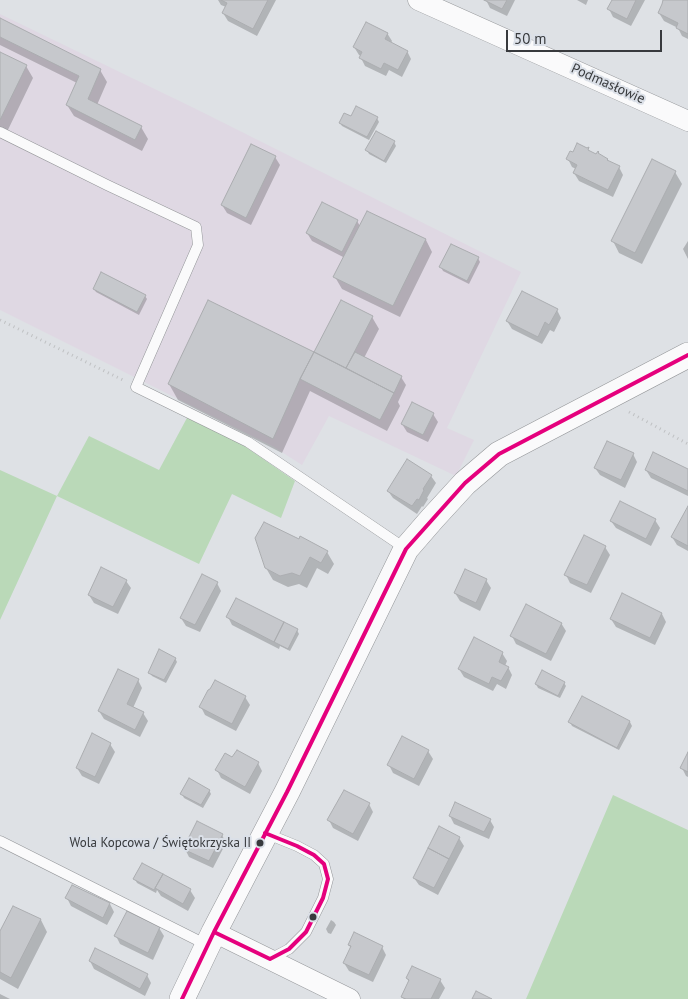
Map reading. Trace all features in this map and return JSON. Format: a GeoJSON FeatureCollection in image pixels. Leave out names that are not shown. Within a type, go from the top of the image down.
{"type":"FeatureCollection","features":[{"type":"Feature","properties":{"kind":"street","name":"Podmasłowie"},"geometry":{"type":"LineString","coordinates":[[418,0],[688,120]]}},
{"type":"Feature","properties":{"kind":"street"},"geometry":{"type":"LineString","coordinates":[[182,999],[211,938],[287,792],[406,549],[465,483],[499,454],[688,355]]}},
{"type":"Feature","properties":{"kind":"street"},"geometry":{"type":"LineString","coordinates":[[211,938],[270,959],[350,999]]}},
{"type":"Feature","properties":{"kind":"lane"},"geometry":{"type":"LineString","coordinates":[[0,132],[107,185],[196,226],[198,244],[136,387],[248,442],[406,549]]}},
{"type":"Feature","properties":{"kind":"lane"},"geometry":{"type":"LineString","coordinates":[[265,833],[314,855],[324,864],[328,879],[323,898],[306,932],[289,949],[270,959]]}},
{"type":"Feature","properties":{"kind":"lane"},"geometry":{"type":"LineString","coordinates":[[0,841],[211,938]]}},
{"type":"Feature","properties":{"kind":"path"},"geometry":{"type":"LineString","coordinates":[[0,320],[136,387]]}},
{"type":"Feature","properties":{"kind":"path"},"geometry":{"type":"LineString","coordinates":[[604,398],[688,444]]}},
{"type":"Feature","properties":{"kind":"shaded area"},"geometry":{"type":"Polygon","coordinates":[[[0,14],[196,109],[521,272],[447,428],[474,440],[456,476],[329,416],[302,465],[274,447],[0,310],[0,14]]]}},
{"type":"Feature","properties":{"kind":"green space"},"geometry":{"type":"Polygon","coordinates":[[[188,416],[246,447],[295,481],[281,518],[232,494],[199,564],[57,496],[89,436],[159,470],[188,416]]]}},
{"type":"Feature","properties":{"kind":"green space"},"geometry":{"type":"Polygon","coordinates":[[[0,470],[57,496],[0,620],[0,470]]]}},
{"type":"Feature","properties":{"kind":"green space"},"geometry":{"type":"Polygon","coordinates":[[[613,795],[688,830],[688,999],[526,999],[613,795]]]}},
{"type":"Feature","properties":{"kind":"building"},"geometry":{"type":"Polygon","coordinates":[[[221,0],[268,0],[253,29],[222,13],[227,3],[221,0]]]}},
{"type":"Feature","properties":{"kind":"building"},"geometry":{"type":"Polygon","coordinates":[[[484,0],[507,0],[502,9],[484,0]]]}},
{"type":"Feature","properties":{"kind":"building"},"geometry":{"type":"Polygon","coordinates":[[[612,0],[636,0],[627,19],[607,9],[612,0]]]}},
{"type":"Feature","properties":{"kind":"building"},"geometry":{"type":"Polygon","coordinates":[[[663,0],[688,0],[688,34],[676,28],[678,23],[658,13],[663,0]]]}},
{"type":"Feature","properties":{"kind":"building"},"geometry":{"type":"Polygon","coordinates":[[[0,18],[101,69],[88,99],[142,126],[135,140],[66,105],[79,76],[0,37],[0,18]]]}},
{"type":"Feature","properties":{"kind":"building"},"geometry":{"type":"Polygon","coordinates":[[[366,22],[388,33],[385,39],[408,51],[398,70],[384,63],[381,69],[359,58],[362,52],[353,47],[366,22]]]}},
{"type":"Feature","properties":{"kind":"building"},"geometry":{"type":"Polygon","coordinates":[[[0,52],[27,65],[0,120],[0,52]]]}},
{"type":"Feature","properties":{"kind":"building"},"geometry":{"type":"Polygon","coordinates":[[[356,106],[378,117],[367,137],[339,123],[344,113],[351,116],[356,106]]]}},
{"type":"Feature","properties":{"kind":"building"},"geometry":{"type":"Polygon","coordinates":[[[376,131],[395,141],[384,161],[365,150],[376,131]]]}},
{"type":"Feature","properties":{"kind":"building"},"geometry":{"type":"Polygon","coordinates":[[[577,143],[587,148],[589,147],[588,150],[596,154],[598,151],[607,160],[620,166],[608,190],[573,173],[577,165],[566,159],[570,151],[573,152],[577,143]]]}},
{"type":"Feature","properties":{"kind":"building"},"geometry":{"type":"Polygon","coordinates":[[[251,144],[276,156],[246,218],[221,205],[251,144]]]}},
{"type":"Feature","properties":{"kind":"building"},"geometry":{"type":"Polygon","coordinates":[[[652,159],[676,171],[635,253],[611,241],[652,159]]]}},
{"type":"Feature","properties":{"kind":"building"},"geometry":{"type":"Polygon","coordinates":[[[322,202],[358,220],[342,252],[306,233],[322,202]]]}},
{"type":"Feature","properties":{"kind":"building"},"geometry":{"type":"Polygon","coordinates":[[[367,211],[426,239],[393,306],[333,277],[367,211]]]}},
{"type":"Feature","properties":{"kind":"building"},"geometry":{"type":"Polygon","coordinates":[[[451,244],[479,257],[467,281],[439,267],[451,244]]]}},
{"type":"Feature","properties":{"kind":"building"},"geometry":{"type":"Polygon","coordinates":[[[101,272],[146,295],[137,312],[93,289],[101,272]]]}},
{"type":"Feature","properties":{"kind":"building"},"geometry":{"type":"Polygon","coordinates":[[[522,291],[558,309],[549,325],[545,322],[538,337],[506,321],[522,291]]]}},
{"type":"Feature","properties":{"kind":"building"},"geometry":{"type":"Polygon","coordinates":[[[208,300],[314,352],[273,439],[168,384],[208,300]]]}},
{"type":"Feature","properties":{"kind":"building"},"geometry":{"type":"Polygon","coordinates":[[[341,300],[373,316],[346,368],[314,352],[341,300]]]}},
{"type":"Feature","properties":{"kind":"building"},"geometry":{"type":"Polygon","coordinates":[[[314,352],[394,393],[380,420],[300,379],[314,352]]]}},
{"type":"Feature","properties":{"kind":"building"},"geometry":{"type":"Polygon","coordinates":[[[355,352],[402,376],[394,393],[346,368],[355,352]]]}},
{"type":"Feature","properties":{"kind":"building"},"geometry":{"type":"Polygon","coordinates":[[[412,402],[434,413],[423,435],[401,424],[412,402]]]}},
{"type":"Feature","properties":{"kind":"building"},"geometry":{"type":"Polygon","coordinates":[[[607,441],[634,453],[621,480],[594,468],[607,441]]]}},
{"type":"Feature","properties":{"kind":"building"},"geometry":{"type":"Polygon","coordinates":[[[653,452],[688,469],[688,491],[645,470],[653,452]]]}},
{"type":"Feature","properties":{"kind":"building"},"geometry":{"type":"Polygon","coordinates":[[[407,459],[432,475],[423,489],[419,500],[417,499],[412,506],[387,491],[407,459]]]}},
{"type":"Feature","properties":{"kind":"building"},"geometry":{"type":"Polygon","coordinates":[[[620,501],[656,519],[646,539],[610,521],[620,501]]]}},
{"type":"Feature","properties":{"kind":"building"},"geometry":{"type":"Polygon","coordinates":[[[688,506],[688,546],[671,537],[688,506]]]}},
{"type":"Feature","properties":{"kind":"building"},"geometry":{"type":"Polygon","coordinates":[[[264,522],[299,539],[300,536],[328,551],[321,563],[310,557],[300,576],[292,573],[280,576],[265,568],[255,538],[264,522]]]}},
{"type":"Feature","properties":{"kind":"building"},"geometry":{"type":"Polygon","coordinates":[[[584,535],[606,546],[587,585],[564,575],[584,535]]]}},
{"type":"Feature","properties":{"kind":"building"},"geometry":{"type":"Polygon","coordinates":[[[101,567],[127,580],[113,607],[88,595],[101,567]]]}},
{"type":"Feature","properties":{"kind":"building"},"geometry":{"type":"Polygon","coordinates":[[[465,569],[487,579],[476,603],[454,593],[465,569]]]}},
{"type":"Feature","properties":{"kind":"building"},"geometry":{"type":"Polygon","coordinates":[[[202,574],[218,582],[195,625],[180,618],[202,574]]]}},
{"type":"Feature","properties":{"kind":"building"},"geometry":{"type":"Polygon","coordinates":[[[622,593],[662,613],[650,638],[610,619],[622,593]]]}},
{"type":"Feature","properties":{"kind":"building"},"geometry":{"type":"Polygon","coordinates":[[[236,598],[284,622],[274,642],[226,617],[236,598]]]}},
{"type":"Feature","properties":{"kind":"building"},"geometry":{"type":"Polygon","coordinates":[[[526,604],[562,623],[546,654],[510,636],[526,604]]]}},
{"type":"Feature","properties":{"kind":"building"},"geometry":{"type":"Polygon","coordinates":[[[284,622],[298,629],[288,649],[274,642],[284,622]]]}},
{"type":"Feature","properties":{"kind":"building"},"geometry":{"type":"Polygon","coordinates":[[[474,637],[503,652],[499,662],[509,667],[501,681],[492,677],[489,684],[458,669],[474,637]]]}},
{"type":"Feature","properties":{"kind":"building"},"geometry":{"type":"Polygon","coordinates":[[[159,649],[176,658],[164,680],[148,673],[159,649]]]}},
{"type":"Feature","properties":{"kind":"building"},"geometry":{"type":"Polygon","coordinates":[[[118,669],[139,679],[127,704],[144,712],[135,730],[98,711],[118,669]]]}},
{"type":"Feature","properties":{"kind":"building"},"geometry":{"type":"Polygon","coordinates":[[[542,670],[565,682],[558,696],[535,684],[542,670]]]}},
{"type":"Feature","properties":{"kind":"building"},"geometry":{"type":"Polygon","coordinates":[[[215,680],[246,696],[232,724],[199,707],[215,680]]]}},
{"type":"Feature","properties":{"kind":"building"},"geometry":{"type":"Polygon","coordinates":[[[582,696],[630,721],[617,748],[568,722],[582,696]]]}},
{"type":"Feature","properties":{"kind":"building"},"geometry":{"type":"Polygon","coordinates":[[[92,733],[111,743],[95,777],[76,768],[92,733]]]}},
{"type":"Feature","properties":{"kind":"building"},"geometry":{"type":"Polygon","coordinates":[[[402,736],[429,750],[414,779],[387,765],[402,736]]]}},
{"type":"Feature","properties":{"kind":"building"},"geometry":{"type":"Polygon","coordinates":[[[237,750],[259,762],[245,787],[215,770],[225,753],[232,757],[237,750]]]}},
{"type":"Feature","properties":{"kind":"building"},"geometry":{"type":"Polygon","coordinates":[[[688,752],[688,772],[680,768],[688,752]]]}},
{"type":"Feature","properties":{"kind":"building"},"geometry":{"type":"Polygon","coordinates":[[[189,778],[210,790],[201,805],[180,794],[189,778]]]}},
{"type":"Feature","properties":{"kind":"building"},"geometry":{"type":"Polygon","coordinates":[[[344,790],[370,803],[353,834],[327,820],[344,790]]]}},
{"type":"Feature","properties":{"kind":"building"},"geometry":{"type":"Polygon","coordinates":[[[455,802],[491,819],[484,832],[449,816],[455,802]]]}},
{"type":"Feature","properties":{"kind":"building"},"geometry":{"type":"Polygon","coordinates":[[[197,821],[223,834],[209,861],[183,849],[197,821]]]}},
{"type":"Feature","properties":{"kind":"building"},"geometry":{"type":"Polygon","coordinates":[[[439,826],[460,837],[449,859],[428,848],[439,826]]]}},
{"type":"Feature","properties":{"kind":"building"},"geometry":{"type":"Polygon","coordinates":[[[428,848],[449,859],[434,888],[413,878],[428,848]]]}},
{"type":"Feature","properties":{"kind":"building"},"geometry":{"type":"Polygon","coordinates":[[[142,863],[163,874],[154,890],[133,879],[142,863]]]}},
{"type":"Feature","properties":{"kind":"building"},"geometry":{"type":"Polygon","coordinates":[[[163,874],[191,889],[183,904],[155,888],[163,874]]]}},
{"type":"Feature","properties":{"kind":"building"},"geometry":{"type":"Polygon","coordinates":[[[72,885],[110,903],[103,918],[65,898],[72,885]]]}},
{"type":"Feature","properties":{"kind":"building"},"geometry":{"type":"Polygon","coordinates":[[[13,906],[41,919],[11,978],[0,972],[0,931],[13,906]]]}},
{"type":"Feature","properties":{"kind":"building"},"geometry":{"type":"Polygon","coordinates":[[[127,911],[160,927],[148,953],[114,936],[127,911]]]}},
{"type":"Feature","properties":{"kind":"building"},"geometry":{"type":"Polygon","coordinates":[[[354,932],[383,946],[369,975],[343,963],[351,946],[348,945],[354,932]]]}},
{"type":"Feature","properties":{"kind":"building"},"geometry":{"type":"Polygon","coordinates":[[[95,948],[148,974],[140,989],[89,961],[95,948]]]}},
{"type":"Feature","properties":{"kind":"building"},"geometry":{"type":"Polygon","coordinates":[[[412,966],[441,979],[431,999],[406,999],[401,997],[409,980],[406,978],[412,966]]]}},
{"type":"Feature","properties":{"kind":"building"},"geometry":{"type":"Polygon","coordinates":[[[476,991],[492,999],[472,999],[476,991]]]}},
{"type":"Feature","properties":{"kind":"transit line"},"geometry":{"type":"LineString","coordinates":[[182,999],[214,932],[287,792],[406,549],[465,483],[499,454],[688,355]]}},
{"type":"Feature","properties":{"kind":"transit line"},"geometry":{"type":"LineString","coordinates":[[214,932],[270,959],[289,949],[306,932],[323,898],[328,879],[324,864],[314,855],[297,846],[265,833]]}},
{"type":"Feature","properties":{"kind":"place","name":"Wola Kopcowa / Świętokrzyska II"},"geometry":{"type":"Point","coordinates":[260,843]}}]}
